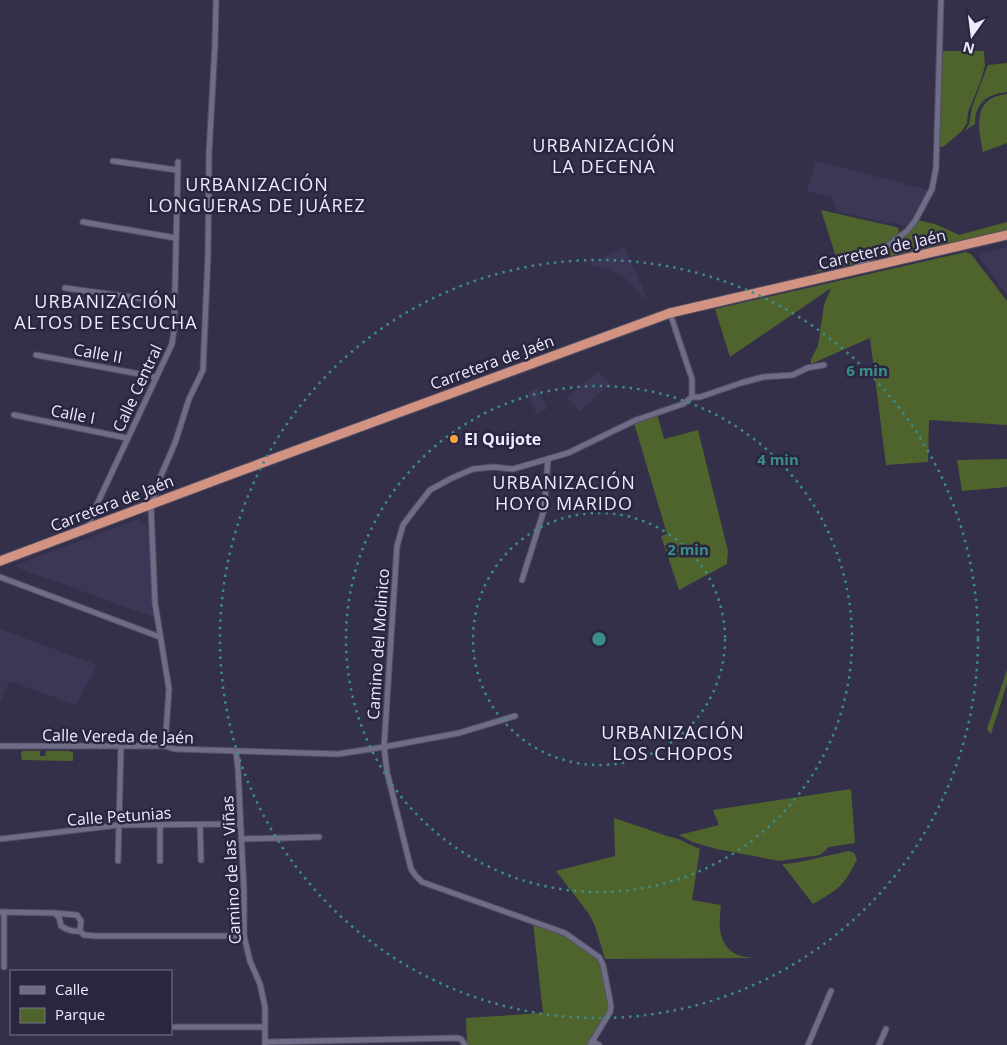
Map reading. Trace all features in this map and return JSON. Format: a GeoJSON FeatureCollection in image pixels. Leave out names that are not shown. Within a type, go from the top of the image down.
{"type":"FeatureCollection","features":[{"type":"Feature","properties":{"kind":"highway","name":"Carretera de Jaén"},"geometry":{"type":"LineString","coordinates":[[0,561],[670,313],[1007,235]]}},
{"type":"Feature","properties":{"kind":"street"},"geometry":{"type":"LineString","coordinates":[[166,746],[169,689],[160,637],[153,568],[152,504],[189,399],[203,370],[208,254],[209,153],[216,0]]}},
{"type":"Feature","properties":{"kind":"street"},"geometry":{"type":"LineString","coordinates":[[844,272],[865,263],[907,231],[915,221],[932,189],[936,168],[941,0]]}},
{"type":"Feature","properties":{"kind":"street"},"geometry":{"type":"LineString","coordinates":[[113,161],[177,170]]}},
{"type":"Feature","properties":{"kind":"street","name":"Calle Central"},"geometry":{"type":"LineString","coordinates":[[89,528],[91,517],[172,344],[174,330],[178,162]]}},
{"type":"Feature","properties":{"kind":"street"},"geometry":{"type":"LineString","coordinates":[[83,222],[176,238]]}},
{"type":"Feature","properties":{"kind":"street"},"geometry":{"type":"LineString","coordinates":[[65,288],[174,304]]}},
{"type":"Feature","properties":{"kind":"street"},"geometry":{"type":"LineString","coordinates":[[670,313],[692,379],[692,397]]}},
{"type":"Feature","properties":{"kind":"street","name":"Calle II"},"geometry":{"type":"LineString","coordinates":[[36,355],[156,377]]}},
{"type":"Feature","properties":{"kind":"street","name":"Camino del Molinico"},"geometry":{"type":"LineString","coordinates":[[591,1043],[610,1012],[611,1006],[605,972],[599,957],[580,942],[557,930],[422,882],[411,869],[387,772],[384,748],[397,546],[403,525],[430,490],[473,469],[494,467],[512,469],[548,459],[568,453],[636,420],[683,404],[692,397],[700,398],[763,377],[793,375],[807,368],[824,364]]}},
{"type":"Feature","properties":{"kind":"street","name":"Calle I"},"geometry":{"type":"LineString","coordinates":[[14,416],[127,438]]}},
{"type":"Feature","properties":{"kind":"street"},"geometry":{"type":"LineString","coordinates":[[522,580],[544,510],[548,459]]}},
{"type":"Feature","properties":{"kind":"street"},"geometry":{"type":"LineString","coordinates":[[0,577],[160,637]]}},
{"type":"Feature","properties":{"kind":"street","name":"Calle Vereda de Jaén"},"geometry":{"type":"LineString","coordinates":[[0,746],[166,746],[175,749],[236,752],[338,754],[384,748],[459,733],[515,716]]}},
{"type":"Feature","properties":{"kind":"street"},"geometry":{"type":"LineString","coordinates":[[118,861],[121,746]]}},
{"type":"Feature","properties":{"kind":"street","name":"Camino de las Viñas"},"geometry":{"type":"LineString","coordinates":[[236,752],[244,891],[244,936],[250,961],[260,984],[265,1007],[265,1044]]}},
{"type":"Feature","properties":{"kind":"street"},"geometry":{"type":"LineString","coordinates":[[160,824],[160,861]]}},
{"type":"Feature","properties":{"kind":"street","name":"Calle Petunias"},"geometry":{"type":"LineString","coordinates":[[0,839],[119,825],[240,824]]}},
{"type":"Feature","properties":{"kind":"street"},"geometry":{"type":"LineString","coordinates":[[200,825],[201,860]]}},
{"type":"Feature","properties":{"kind":"street"},"geometry":{"type":"LineString","coordinates":[[241,839],[319,837]]}},
{"type":"Feature","properties":{"kind":"street"},"geometry":{"type":"LineString","coordinates":[[4,967],[2,912],[77,915],[81,921],[80,931]]}},
{"type":"Feature","properties":{"kind":"street"},"geometry":{"type":"LineString","coordinates":[[54,913],[59,917],[61,926],[75,932],[80,931],[84,935],[244,936]]}},
{"type":"Feature","properties":{"kind":"street"},"geometry":{"type":"LineString","coordinates":[[808,1045],[831,991]]}},
{"type":"Feature","properties":{"kind":"street"},"geometry":{"type":"LineString","coordinates":[[175,1027],[264,1027]]}},
{"type":"Feature","properties":{"kind":"street"},"geometry":{"type":"LineString","coordinates":[[879,1045],[886,1029]]}},
{"type":"Feature","properties":{"kind":"street"},"geometry":{"type":"LineString","coordinates":[[265,1044],[457,1038],[461,1039],[465,1045]]}},
{"type":"Feature","properties":{"kind":"street"},"geometry":{"type":"LineString","coordinates":[[591,1043],[599,1045]]}},
{"type":"Feature","properties":{"kind":"shaded area"},"geometry":{"type":"Polygon","coordinates":[[[816,161],[928,190],[909,225],[906,226],[837,212],[832,198],[807,191],[816,161]]]}},
{"type":"Feature","properties":{"kind":"shaded area"},"geometry":{"type":"Polygon","coordinates":[[[624,247],[647,298],[642,297],[629,281],[619,274],[588,265],[624,247]]]}},
{"type":"Feature","properties":{"kind":"shaded area"},"geometry":{"type":"Polygon","coordinates":[[[1007,247],[1007,295],[979,257],[981,253],[1007,247]]]}},
{"type":"Feature","properties":{"kind":"shaded area"},"geometry":{"type":"Polygon","coordinates":[[[598,371],[610,384],[580,411],[567,398],[598,371]]]}},
{"type":"Feature","properties":{"kind":"shaded area"},"geometry":{"type":"Polygon","coordinates":[[[538,388],[547,409],[536,413],[528,392],[538,388]]]}},
{"type":"Feature","properties":{"kind":"shaded area"},"geometry":{"type":"Polygon","coordinates":[[[139,519],[150,529],[156,618],[13,566],[139,519]]]}},
{"type":"Feature","properties":{"kind":"shaded area"},"geometry":{"type":"Polygon","coordinates":[[[0,629],[97,665],[76,705],[9,681],[0,704],[0,629]]]}},
{"type":"Feature","properties":{"kind":"green space"},"geometry":{"type":"Polygon","coordinates":[[[942,51],[984,51],[985,66],[968,112],[967,123],[962,131],[943,147],[938,146],[942,51]]]}},
{"type":"Feature","properties":{"kind":"green space"},"geometry":{"type":"Polygon","coordinates":[[[1007,63],[1007,92],[988,97],[977,110],[975,124],[964,131],[969,125],[972,107],[988,65],[1007,63]]]}},
{"type":"Feature","properties":{"kind":"green space"},"geometry":{"type":"Polygon","coordinates":[[[1007,94],[1007,143],[983,152],[979,123],[983,107],[988,101],[1007,94]]]}},
{"type":"Feature","properties":{"kind":"green space"},"geometry":{"type":"Polygon","coordinates":[[[821,210],[896,227],[899,229],[898,236],[859,263],[811,273],[838,263],[821,210]]]}},
{"type":"Feature","properties":{"kind":"green space"},"geometry":{"type":"Polygon","coordinates":[[[917,220],[935,224],[959,235],[1007,222],[1007,230],[891,256],[882,253],[917,220]]]}},
{"type":"Feature","properties":{"kind":"green space"},"geometry":{"type":"Polygon","coordinates":[[[966,252],[971,254],[1007,301],[1007,425],[929,420],[928,462],[886,465],[870,338],[811,364],[811,359],[818,346],[824,305],[831,288],[730,357],[715,309],[966,252]]]}},
{"type":"Feature","properties":{"kind":"green space"},"geometry":{"type":"Polygon","coordinates":[[[657,414],[664,439],[698,430],[728,551],[727,564],[679,590],[661,536],[667,534],[634,423],[657,414]]]}},
{"type":"Feature","properties":{"kind":"green space"},"geometry":{"type":"Polygon","coordinates":[[[1007,459],[1007,487],[962,491],[957,460],[1007,459]]]}},
{"type":"Feature","properties":{"kind":"green space"},"geometry":{"type":"Polygon","coordinates":[[[1007,670],[1007,683],[991,734],[987,729],[1007,670]]]}},
{"type":"Feature","properties":{"kind":"green space"},"geometry":{"type":"Polygon","coordinates":[[[23,751],[40,751],[40,756],[45,756],[46,751],[70,751],[73,753],[73,761],[22,760],[21,753],[23,751]]]}},
{"type":"Feature","properties":{"kind":"green space"},"geometry":{"type":"Polygon","coordinates":[[[851,789],[855,843],[829,847],[820,855],[779,861],[717,849],[692,842],[679,835],[719,825],[713,810],[851,789]]]}},
{"type":"Feature","properties":{"kind":"green space"},"geometry":{"type":"Polygon","coordinates":[[[614,818],[677,838],[700,849],[692,900],[721,905],[720,931],[728,948],[736,954],[754,958],[605,959],[595,926],[589,914],[556,871],[615,856],[614,818]]]}},
{"type":"Feature","properties":{"kind":"green space"},"geometry":{"type":"Polygon","coordinates":[[[849,851],[854,853],[857,859],[844,881],[835,890],[813,904],[782,864],[795,863],[849,851]]]}},
{"type":"Feature","properties":{"kind":"green space"},"geometry":{"type":"Polygon","coordinates":[[[533,923],[568,937],[595,957],[601,967],[609,1006],[607,1014],[587,1045],[467,1045],[466,1018],[543,1013],[533,923]]]}},
{"type":"Feature","properties":{"kind":"place","name":"El Quijote"},"geometry":{"type":"Point","coordinates":[454,439]}},
{"type":"Feature","properties":{"kind":"district","name":"URBANIZACIÓN LA DECENA"},"geometry":{"type":"Point","coordinates":[604,156]}},
{"type":"Feature","properties":{"kind":"district","name":"URBANIZACIÓN LONGUERAS DE JUÁREZ"},"geometry":{"type":"Point","coordinates":[257,195]}},
{"type":"Feature","properties":{"kind":"district","name":"URBANIZACIÓN ALTOS DE ESCUCHA"},"geometry":{"type":"Point","coordinates":[106,312]}},
{"type":"Feature","properties":{"kind":"district","name":"URBANIZACIÓN HOYO MARIDO"},"geometry":{"type":"Point","coordinates":[564,493]}},
{"type":"Feature","properties":{"kind":"district","name":"URBANIZACIÓN LOS CHOPOS"},"geometry":{"type":"Point","coordinates":[673,743]}}]}
